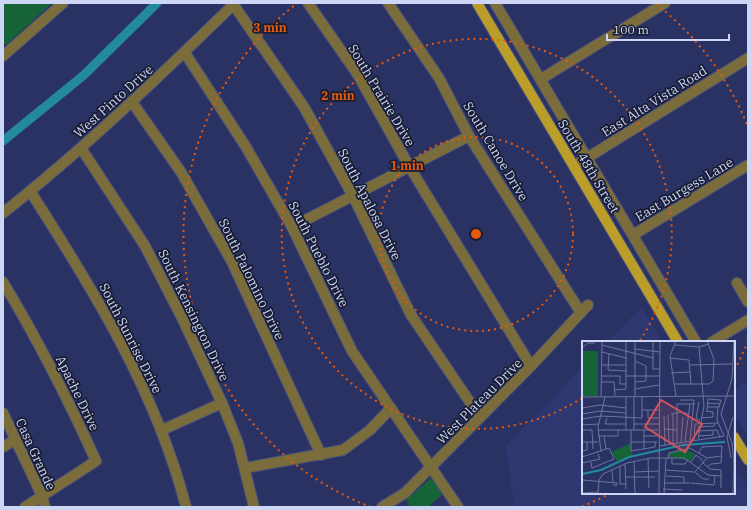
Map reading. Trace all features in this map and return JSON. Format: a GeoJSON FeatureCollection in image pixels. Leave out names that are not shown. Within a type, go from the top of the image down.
{"type":"FeatureCollection","features":[{"type":"Feature","properties":{"kind":"main road","name":"South 48th Street"},"geometry":{"type":"LineString","coordinates":[[476,3],[677,341]]}},
{"type":"Feature","properties":{"kind":"main road"},"geometry":{"type":"LineString","coordinates":[[735,439],[748,460]]}},
{"type":"Feature","properties":{"kind":"street"},"geometry":{"type":"LineString","coordinates":[[3,56],[63,3]]}},
{"type":"Feature","properties":{"kind":"street","name":"South Prairie Drive"},"geometry":{"type":"LineString","coordinates":[[308,3],[358,75],[409,166],[532,366]]}},
{"type":"Feature","properties":{"kind":"street","name":"South Canoe Drive"},"geometry":{"type":"LineString","coordinates":[[388,3],[438,78],[469,136],[585,309]]}},
{"type":"Feature","properties":{"kind":"street","name":"South 48th Street"},"geometry":{"type":"LineString","coordinates":[[495,3],[695,341]]}},
{"type":"Feature","properties":{"kind":"street"},"geometry":{"type":"LineString","coordinates":[[541,79],[665,3]]}},
{"type":"Feature","properties":{"kind":"street","name":"West Pinto Drive"},"geometry":{"type":"LineString","coordinates":[[3,213],[81,148],[132,102],[234,4]]}},
{"type":"Feature","properties":{"kind":"street","name":"South Apalosa Drive"},"geometry":{"type":"LineString","coordinates":[[234,4],[304,106],[353,196],[411,315],[480,417]]}},
{"type":"Feature","properties":{"kind":"street","name":"South Pueblo Drive"},"geometry":{"type":"LineString","coordinates":[[185,52],[246,147],[292,227],[352,351],[458,507]]}},
{"type":"Feature","properties":{"kind":"street","name":"East Alta Vista Road"},"geometry":{"type":"LineString","coordinates":[[574,166],[748,58]]}},
{"type":"Feature","properties":{"kind":"street","name":"South Palomino Drive"},"geometry":{"type":"LineString","coordinates":[[132,102],[181,172],[232,262],[321,455]]}},
{"type":"Feature","properties":{"kind":"street"},"geometry":{"type":"LineString","coordinates":[[292,227],[469,136]]}},
{"type":"Feature","properties":{"kind":"street","name":"South Kensington Drive"},"geometry":{"type":"LineString","coordinates":[[81,148],[145,246],[222,403],[246,468],[254,507]]}},
{"type":"Feature","properties":{"kind":"street","name":"East Burgess Lane"},"geometry":{"type":"LineString","coordinates":[[633,235],[748,165]]}},
{"type":"Feature","properties":{"kind":"street","name":"South Sunrise Drive"},"geometry":{"type":"LineString","coordinates":[[30,191],[84,274],[128,360],[162,430],[186,507]]}},
{"type":"Feature","properties":{"kind":"street","name":"Apache Drive"},"geometry":{"type":"LineString","coordinates":[[3,282],[34,333],[96,461],[42,496]]}},
{"type":"Feature","properties":{"kind":"street"},"geometry":{"type":"LineString","coordinates":[[737,283],[748,302]]}},
{"type":"Feature","properties":{"kind":"street","name":"West Plateau Drive"},"geometry":{"type":"LineString","coordinates":[[382,507],[406,493],[431,466],[532,366],[585,309]]}},
{"type":"Feature","properties":{"kind":"street"},"geometry":{"type":"LineString","coordinates":[[714,341],[748,320]]}},
{"type":"Feature","properties":{"kind":"street"},"geometry":{"type":"LineString","coordinates":[[162,430],[222,403]]}},
{"type":"Feature","properties":{"kind":"street"},"geometry":{"type":"LineString","coordinates":[[246,468],[343,450],[370,430],[391,408]]}},
{"type":"Feature","properties":{"kind":"street","name":"Casa Grande"},"geometry":{"type":"LineString","coordinates":[[3,413],[42,496],[45,507]]}},
{"type":"Feature","properties":{"kind":"street"},"geometry":{"type":"LineString","coordinates":[[3,447],[16,439]]}},
{"type":"Feature","properties":{"kind":"street"},"geometry":{"type":"LineString","coordinates":[[25,507],[42,496]]}},
{"type":"Feature","properties":{"kind":"shaded area"},"geometry":{"type":"Polygon","coordinates":[[[642,308],[661,341],[608,341],[635,313],[642,308]]]}},
{"type":"Feature","properties":{"kind":"shaded area"},"geometry":{"type":"Polygon","coordinates":[[[582,368],[582,494],[735,494],[735,469],[748,491],[748,507],[514,507],[506,446],[582,368]]]}},
{"type":"Feature","properties":{"kind":"shaded area"},"geometry":{"type":"Polygon","coordinates":[[[748,381],[748,438],[735,417],[735,389],[748,381]]]}},
{"type":"Feature","properties":{"kind":"green space"},"geometry":{"type":"Polygon","coordinates":[[[3,3],[52,3],[6,45],[3,43],[3,3]]]}},
{"type":"Feature","properties":{"kind":"green space"},"geometry":{"type":"Polygon","coordinates":[[[433,476],[444,493],[431,504],[430,507],[410,507],[406,500],[433,476]]]}},
{"type":"Feature","properties":{"kind":"waterway"},"geometry":{"type":"LineString","coordinates":[[3,141],[84,75],[157,3]]}}]}
